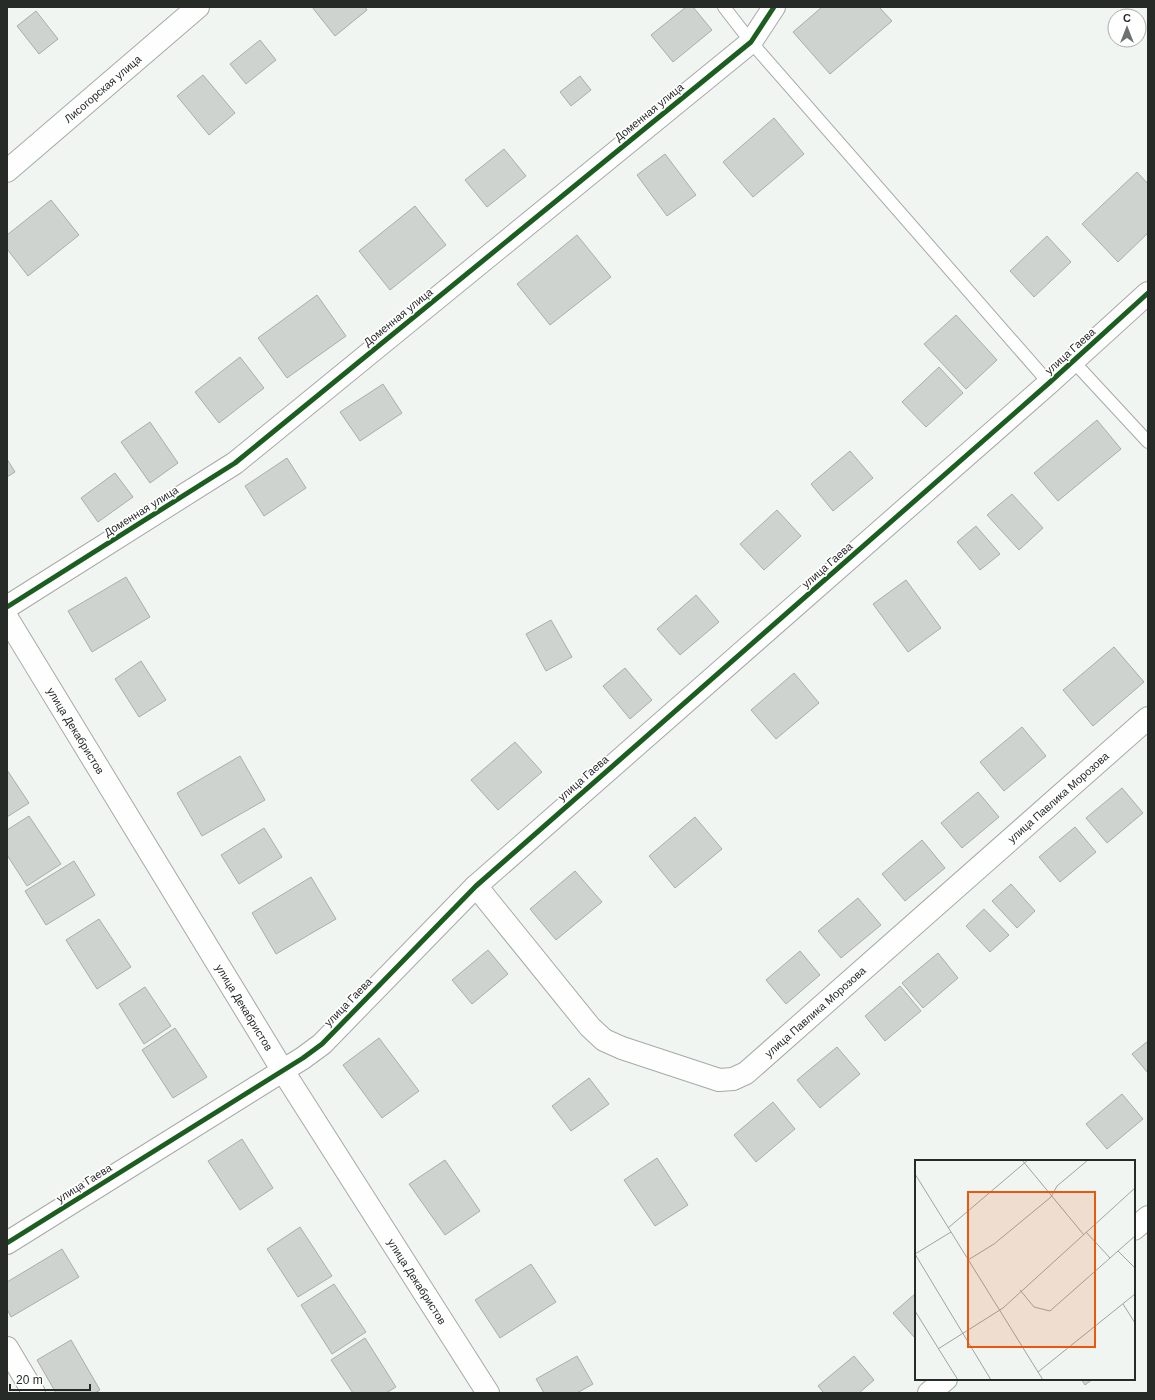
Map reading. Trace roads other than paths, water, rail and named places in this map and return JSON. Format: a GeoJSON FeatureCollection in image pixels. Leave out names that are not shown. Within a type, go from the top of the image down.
{"type":"FeatureCollection","features":[{"type":"Feature","properties":{"kind":"street","name":"Лисогорская улица"},"geometry":{"type":"LineString","coordinates":[[7,172],[198,7]]}},
{"type":"Feature","properties":{"kind":"street","name":"Доменная улица"},"geometry":{"type":"LineString","coordinates":[[7,607],[235,463],[751,42],[774,7]]}},
{"type":"Feature","properties":{"kind":"street","name":"улица Гаева"},"geometry":{"type":"LineString","coordinates":[[7,1243],[283,1071],[322,1044],[476,886],[1049,383],[1148,293]]}},
{"type":"Feature","properties":{"kind":"street","name":"улица Декабристов"},"geometry":{"type":"LineString","coordinates":[[7,618],[283,1071],[488,1393]]}},
{"type":"Feature","properties":{"kind":"street","name":"улица Павлика Морозова"},"geometry":{"type":"LineString","coordinates":[[476,886],[590,1027],[604,1040],[622,1048],[719,1080],[733,1078],[746,1073],[1148,718]]}},
{"type":"Feature","properties":{"kind":"street"},"geometry":{"type":"LineString","coordinates":[[1135,1228],[1148,1217]]}},
{"type":"Feature","properties":{"kind":"street"},"geometry":{"type":"LineString","coordinates":[[7,1348],[34,1393]]}},
{"type":"Feature","properties":{"kind":"street"},"geometry":{"type":"LineString","coordinates":[[929,1393],[945,1380]]}},
{"type":"Feature","properties":{"kind":"lane"},"geometry":{"type":"LineString","coordinates":[[724,7],[751,42],[1049,383]]}},
{"type":"Feature","properties":{"kind":"lane"},"geometry":{"type":"LineString","coordinates":[[1073,361],[1148,442]]}}]}
